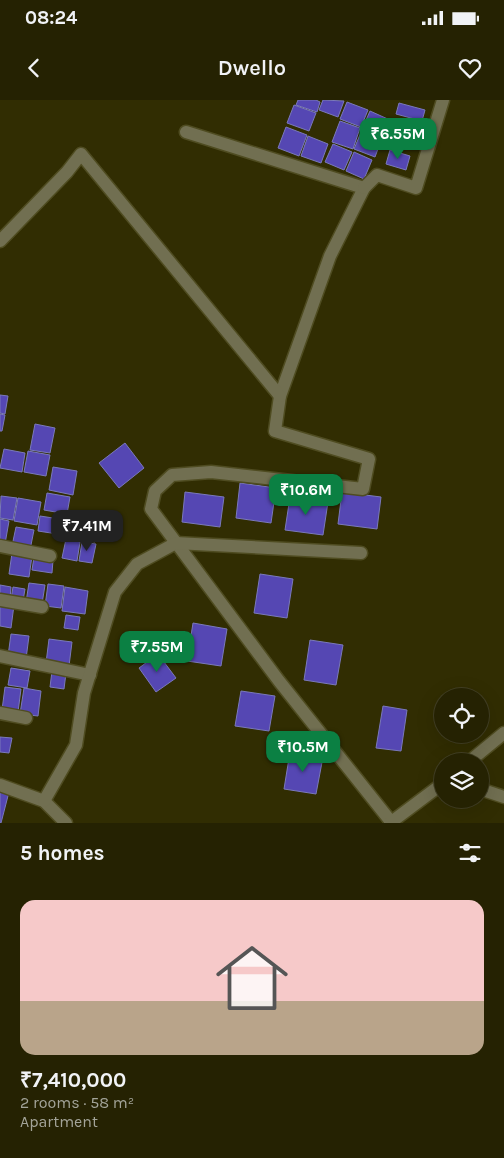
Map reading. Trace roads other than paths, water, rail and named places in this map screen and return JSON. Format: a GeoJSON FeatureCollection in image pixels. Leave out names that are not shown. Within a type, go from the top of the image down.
{"type":"FeatureCollection","features":[{"type":"Feature","properties":{"kind":"street"},"geometry":{"type":"LineString","coordinates":[[434,790],[391,823],[279,681],[150,509],[155,491],[172,475],[211,472],[363,489],[369,460],[275,431],[280,396],[330,256],[364,188],[377,175],[416,188],[443,100]]}},
{"type":"Feature","properties":{"kind":"street"},"geometry":{"type":"LineString","coordinates":[[186,132],[364,188]]}},
{"type":"Feature","properties":{"kind":"street"},"geometry":{"type":"LineString","coordinates":[[0,242],[67,172],[81,154],[280,396]]}},
{"type":"Feature","properties":{"kind":"street"},"geometry":{"type":"LineString","coordinates":[[44,801],[76,745],[84,693],[115,592],[137,564],[176,543],[361,552]]}},
{"type":"Feature","properties":{"kind":"street"},"geometry":{"type":"LineString","coordinates":[[0,546],[50,556]]}},
{"type":"Feature","properties":{"kind":"street"},"geometry":{"type":"LineString","coordinates":[[0,600],[42,607]]}},
{"type":"Feature","properties":{"kind":"street"},"geometry":{"type":"LineString","coordinates":[[0,656],[90,675]]}},
{"type":"Feature","properties":{"kind":"street"},"geometry":{"type":"LineString","coordinates":[[0,713],[26,718]]}},
{"type":"Feature","properties":{"kind":"street"},"geometry":{"type":"LineString","coordinates":[[480,753],[504,733]]}},
{"type":"Feature","properties":{"kind":"street"},"geometry":{"type":"LineString","coordinates":[[0,785],[44,801],[66,823]]}},
{"type":"Feature","properties":{"kind":"street"},"geometry":{"type":"LineString","coordinates":[[489,792],[504,797]]}}]}
